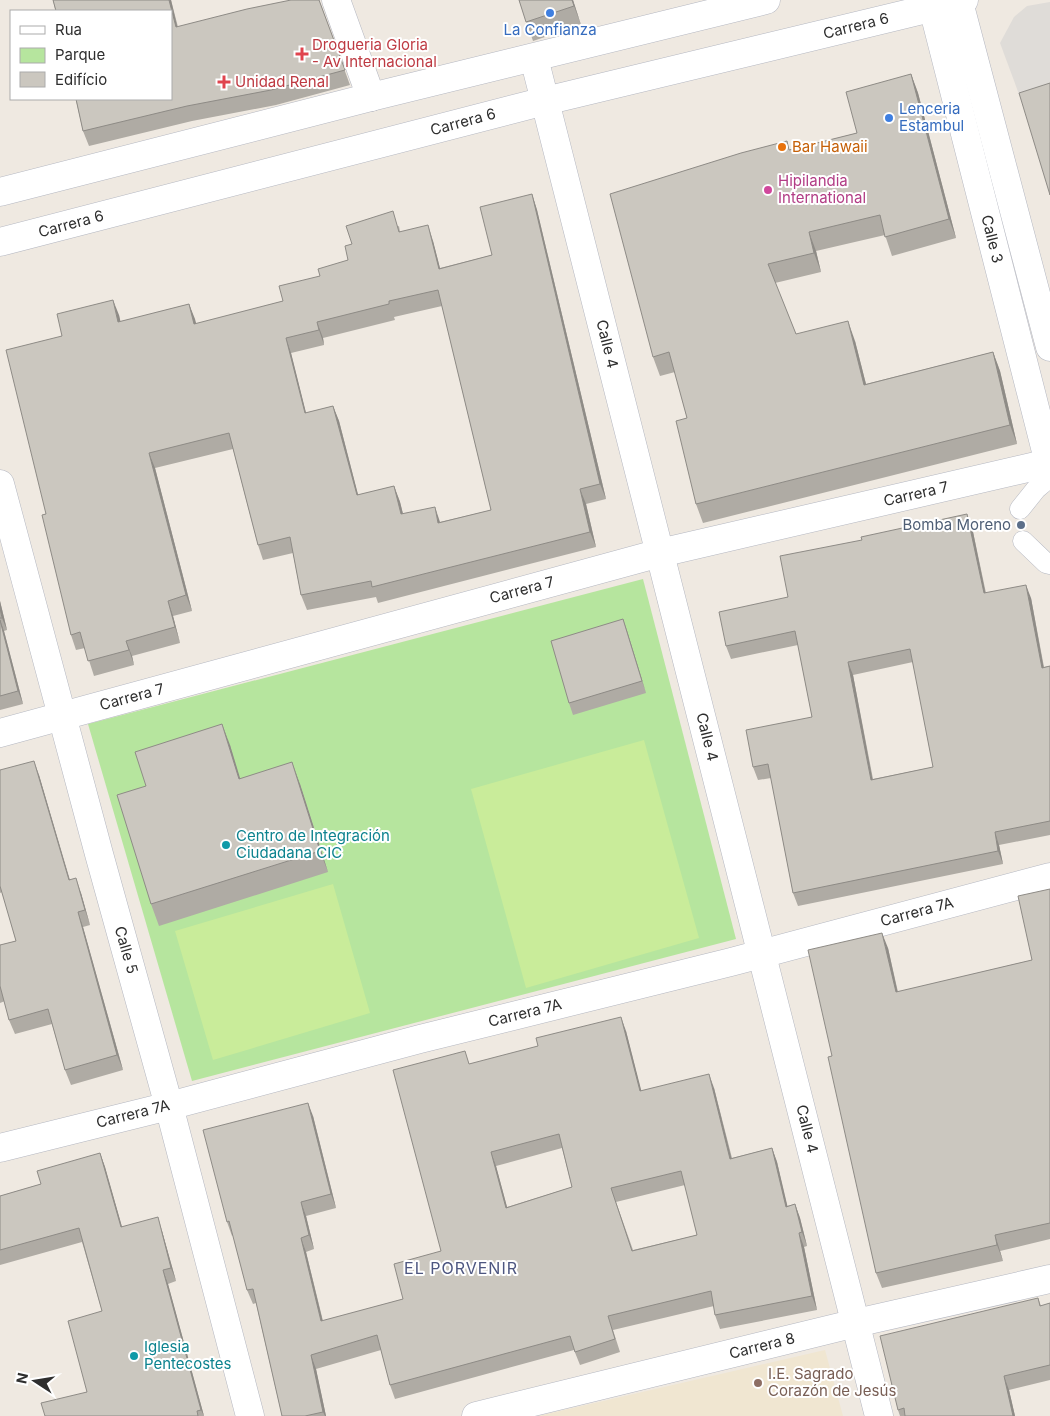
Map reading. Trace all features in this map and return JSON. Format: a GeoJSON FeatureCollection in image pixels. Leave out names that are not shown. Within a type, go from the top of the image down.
{"type":"FeatureCollection","features":[{"type":"Feature","properties":{"kind":"street"},"geometry":{"type":"LineString","coordinates":[[336,0],[370,96]]}},
{"type":"Feature","properties":{"kind":"street"},"geometry":{"type":"LineString","coordinates":[[0,192],[370,96],[534,58],[766,0]]}},
{"type":"Feature","properties":{"kind":"street","name":"Carrera 6"},"geometry":{"type":"LineString","coordinates":[[0,242],[545,101],[950,4]]}},
{"type":"Feature","properties":{"kind":"street","name":"Calle 3"},"geometry":{"type":"LineString","coordinates":[[950,4],[1050,347]]}},
{"type":"Feature","properties":{"kind":"street","name":"Calle 3"},"geometry":{"type":"LineString","coordinates":[[950,4],[1050,469]]}},
{"type":"Feature","properties":{"kind":"street","name":"Calle 4"},"geometry":{"type":"LineString","coordinates":[[534,58],[879,1416]]}},
{"type":"Feature","properties":{"kind":"street","name":"Carrera 7"},"geometry":{"type":"LineString","coordinates":[[0,733],[660,553],[1050,469]]}},
{"type":"Feature","properties":{"kind":"street","name":"Calle 5"},"geometry":{"type":"LineString","coordinates":[[0,484],[169,1106],[250,1416]]}},
{"type":"Feature","properties":{"kind":"street","name":"Carrera 7A"},"geometry":{"type":"LineString","coordinates":[[0,1148],[169,1106],[420,1039],[762,954],[1050,877]]}},
{"type":"Feature","properties":{"kind":"street","name":"Carrera 8"},"geometry":{"type":"LineString","coordinates":[[476,1416],[856,1323],[1050,1280]]}},
{"type":"Feature","properties":{"kind":"lane"},"geometry":{"type":"LineString","coordinates":[[1020,509],[1050,469]]}},
{"type":"Feature","properties":{"kind":"lane"},"geometry":{"type":"LineString","coordinates":[[1023,541],[1046,563],[1050,564]]}},
{"type":"Feature","properties":{"kind":"shaded area"},"geometry":{"type":"Polygon","coordinates":[[[1050,2],[1050,96],[1023,105],[1000,43],[1014,17],[1027,6],[1050,2]]]}},
{"type":"Feature","properties":{"kind":"shaded area","name":"I.E. Sagrado Corazón de Jesús"},"geometry":{"type":"Polygon","coordinates":[[[825,1350],[843,1416],[538,1416],[825,1350]]]}},
{"type":"Feature","properties":{"kind":"green space"},"geometry":{"type":"Polygon","coordinates":[[[643,579],[736,939],[192,1081],[88,724],[643,579]]]}},
{"type":"Feature","properties":{"kind":"green space"},"geometry":{"type":"Polygon","coordinates":[[[644,740],[699,938],[526,988],[471,789],[644,740]]]}},
{"type":"Feature","properties":{"kind":"green space"},"geometry":{"type":"Polygon","coordinates":[[[333,884],[370,1013],[213,1060],[175,931],[333,884]]]}},
{"type":"Feature","properties":{"kind":"building"},"geometry":{"type":"Polygon","coordinates":[[[53,0],[169,0],[172,10],[56,10],[53,0]]]}},
{"type":"Feature","properties":{"kind":"building"},"geometry":{"type":"Polygon","coordinates":[[[291,0],[319,0],[345,70],[271,90],[187,106],[83,131],[76,100],[172,100],[172,12],[176,27],[291,0]]]}},
{"type":"Feature","properties":{"kind":"building"},"geometry":{"type":"Polygon","coordinates":[[[519,0],[572,0],[574,6],[526,22],[519,0]]]}},
{"type":"Feature","properties":{"kind":"building"},"geometry":{"type":"Polygon","coordinates":[[[911,74],[949,219],[885,237],[880,215],[809,232],[814,253],[768,264],[796,334],[848,321],[864,385],[993,352],[1010,425],[696,504],[676,421],[687,418],[669,352],[653,357],[610,194],[741,153],[787,141],[789,150],[857,133],[846,92],[911,74]]]}},
{"type":"Feature","properties":{"kind":"building"},"geometry":{"type":"Polygon","coordinates":[[[1050,83],[1050,195],[1019,93],[1050,83]]]}},
{"type":"Feature","properties":{"kind":"building"},"geometry":{"type":"Polygon","coordinates":[[[532,194],[600,484],[580,489],[590,532],[372,587],[371,581],[301,595],[290,537],[258,545],[229,433],[149,453],[186,595],[168,601],[175,627],[126,641],[129,650],[88,661],[80,632],[71,635],[42,515],[46,514],[6,350],[62,336],[57,314],[113,300],[118,322],[189,304],[194,324],[283,301],[279,286],[320,276],[318,269],[348,260],[345,246],[352,244],[346,226],[393,211],[399,232],[428,225],[439,269],[492,255],[480,207],[532,194]],[[438,290],[389,301],[389,304],[317,322],[319,330],[286,338],[305,413],[333,406],[357,495],[394,486],[401,514],[435,507],[438,523],[491,510],[438,290]]]}},
{"type":"Feature","properties":{"kind":"building"},"geometry":{"type":"Polygon","coordinates":[[[967,514],[984,593],[1026,585],[1042,668],[1050,666],[1050,821],[995,832],[998,851],[793,893],[768,764],[753,767],[746,730],[812,717],[795,631],[726,646],[719,612],[788,597],[780,556],[862,540],[861,537],[967,514]],[[910,649],[848,662],[871,780],[933,767],[910,649]]]}},
{"type":"Feature","properties":{"kind":"building"},"geometry":{"type":"Polygon","coordinates":[[[623,619],[642,681],[569,703],[551,641],[623,619]]]}},
{"type":"Feature","properties":{"kind":"building"},"geometry":{"type":"Polygon","coordinates":[[[0,620],[18,691],[0,696],[0,620]]]}},
{"type":"Feature","properties":{"kind":"building","name":"Centro de Integración Ciudadana CIC"},"geometry":{"type":"Polygon","coordinates":[[[222,724],[239,779],[292,762],[320,851],[151,904],[117,795],[146,786],[135,752],[222,724]]]}},
{"type":"Feature","properties":{"kind":"building"},"geometry":{"type":"Polygon","coordinates":[[[34,761],[69,880],[76,878],[85,910],[78,912],[117,1055],[65,1070],[48,1009],[9,1020],[0,986],[0,945],[16,941],[0,886],[0,770],[34,761]]]}},
{"type":"Feature","properties":{"kind":"building"},"geometry":{"type":"Polygon","coordinates":[[[1050,889],[1050,1223],[995,1235],[997,1245],[876,1273],[828,1057],[832,1056],[808,950],[882,933],[896,992],[1032,960],[1018,896],[1050,889]]]}},
{"type":"Feature","properties":{"kind":"building"},"geometry":{"type":"Polygon","coordinates":[[[621,1017],[640,1091],[709,1074],[730,1159],[772,1148],[786,1207],[795,1204],[802,1232],[799,1233],[812,1296],[715,1315],[711,1291],[608,1316],[615,1339],[575,1352],[570,1336],[390,1385],[377,1335],[311,1355],[323,1412],[305,1416],[282,1416],[253,1289],[247,1290],[203,1130],[308,1103],[331,1194],[301,1202],[309,1235],[301,1238],[321,1321],[403,1299],[394,1264],[441,1251],[393,1070],[465,1051],[469,1064],[538,1046],[536,1038],[621,1017]],[[559,1134],[491,1152],[506,1208],[572,1187],[559,1134]],[[681,1171],[611,1188],[632,1251],[697,1235],[681,1171]]]}},
{"type":"Feature","properties":{"kind":"building"},"geometry":{"type":"Polygon","coordinates":[[[100,1153],[121,1227],[158,1217],[171,1268],[163,1270],[201,1410],[197,1411],[198,1416],[45,1416],[41,1403],[87,1392],[68,1321],[102,1311],[79,1228],[0,1250],[0,1196],[41,1184],[37,1171],[100,1153]]]}},
{"type":"Feature","properties":{"kind":"building"},"geometry":{"type":"Polygon","coordinates":[[[1038,1298],[1040,1306],[1050,1303],[1050,1365],[1004,1376],[1013,1416],[905,1416],[904,1408],[898,1410],[880,1336],[1038,1298]]]}},
{"type":"Feature","properties":{"kind":"place","name":"La Confianza"},"geometry":{"type":"Point","coordinates":[550,13]}},
{"type":"Feature","properties":{"kind":"place","name":"Drogueria Gloria - Av Internacional"},"geometry":{"type":"Point","coordinates":[302,54]}},
{"type":"Feature","properties":{"kind":"place","name":"Unidad Renal"},"geometry":{"type":"Point","coordinates":[224,82]}},
{"type":"Feature","properties":{"kind":"place","name":"Lenceria Estambul"},"geometry":{"type":"Point","coordinates":[889,118]}},
{"type":"Feature","properties":{"kind":"place","name":"Bar Hawaii"},"geometry":{"type":"Point","coordinates":[782,147]}},
{"type":"Feature","properties":{"kind":"place","name":"Hipilandia International"},"geometry":{"type":"Point","coordinates":[768,190]}},
{"type":"Feature","properties":{"kind":"place","name":"Bomba Moreno"},"geometry":{"type":"Point","coordinates":[1021,525]}},
{"type":"Feature","properties":{"kind":"place","name":"Centro de Integración Ciudadana CIC"},"geometry":{"type":"Point","coordinates":[226,845]}},
{"type":"Feature","properties":{"kind":"place","name":"Iglesia Pentecostes"},"geometry":{"type":"Point","coordinates":[134,1356]}},
{"type":"Feature","properties":{"kind":"place","name":"I.E. Sagrado Corazón de Jesús"},"geometry":{"type":"Point","coordinates":[758,1383]}},
{"type":"Feature","properties":{"kind":"district","name":"EL PORVENIR"},"geometry":{"type":"Point","coordinates":[461,1268]}}]}
